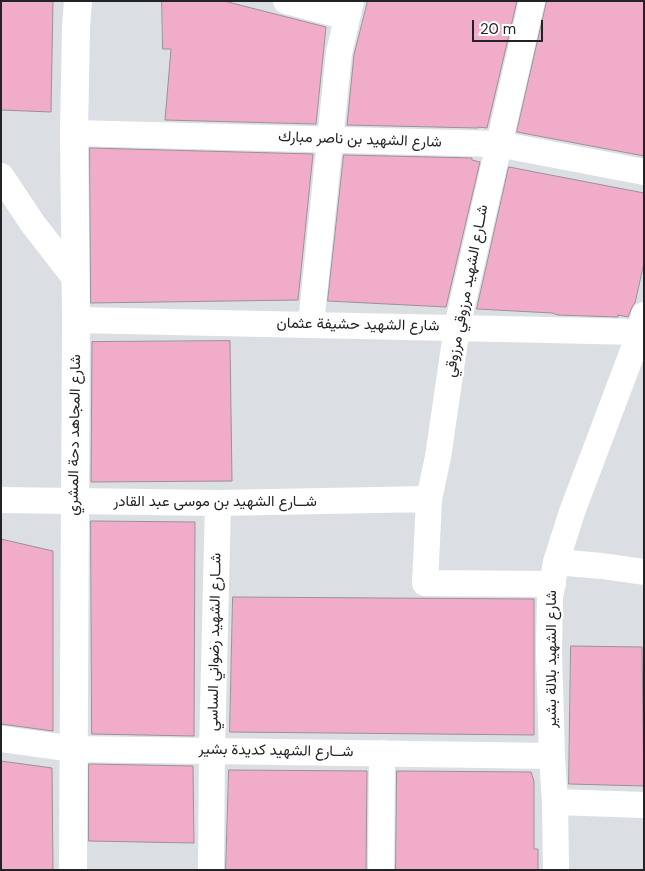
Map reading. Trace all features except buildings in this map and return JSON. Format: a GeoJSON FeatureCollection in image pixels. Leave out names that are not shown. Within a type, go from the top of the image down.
{"type":"FeatureCollection","features":[{"type":"Feature","properties":{"kind":"street","name":"شارع المجاهد دحة المشري"},"geometry":{"type":"LineString","coordinates":[[73,870],[76,320],[74,133],[78,1]]}},
{"type":"Feature","properties":{"kind":"street"},"geometry":{"type":"LineString","coordinates":[[286,1],[349,9],[339,53],[311,324]]}},
{"type":"Feature","properties":{"kind":"street","name":"شــارع الشهيد مرزوقي مرزوقي"},"geometry":{"type":"LineString","coordinates":[[532,1],[457,327],[438,457],[429,499],[425,584],[554,573]]}},
{"type":"Feature","properties":{"kind":"street","name":"شارع الشهيد بن ناصر مبارك"},"geometry":{"type":"LineString","coordinates":[[74,133],[498,144],[644,172]]}},
{"type":"Feature","properties":{"kind":"street"},"geometry":{"type":"LineString","coordinates":[[1,176],[33,224],[75,278]]}},
{"type":"Feature","properties":{"kind":"street","name":"شارع الشهيد حشيفة عثمان"},"geometry":{"type":"LineString","coordinates":[[76,320],[457,327],[642,323]]}},
{"type":"Feature","properties":{"kind":"street","name":"شارع الشهيد بلالة بشير"},"geometry":{"type":"LineString","coordinates":[[556,870],[549,652],[550,597],[554,573],[572,512],[642,323]]}},
{"type":"Feature","properties":{"kind":"street","name":"شــارع الشهيد بن موسى عبد القادر"},"geometry":{"type":"LineString","coordinates":[[1,500],[218,504],[429,499]]}},
{"type":"Feature","properties":{"kind":"street","name":"شــارع الشهيد رضواني الساسي"},"geometry":{"type":"LineString","coordinates":[[211,870],[218,504]]}},
{"type":"Feature","properties":{"kind":"street"},"geometry":{"type":"LineString","coordinates":[[554,573],[602,566],[644,572]]}},
{"type":"Feature","properties":{"kind":"street","name":"شــارع الشهيد كديدة بشير"},"geometry":{"type":"LineString","coordinates":[[1,739],[74,749],[552,756]]}},
{"type":"Feature","properties":{"kind":"street"},"geometry":{"type":"LineString","coordinates":[[381,870],[382,753]]}},
{"type":"Feature","properties":{"kind":"street"},"geometry":{"type":"LineString","coordinates":[[555,802],[644,805]]}}]}
